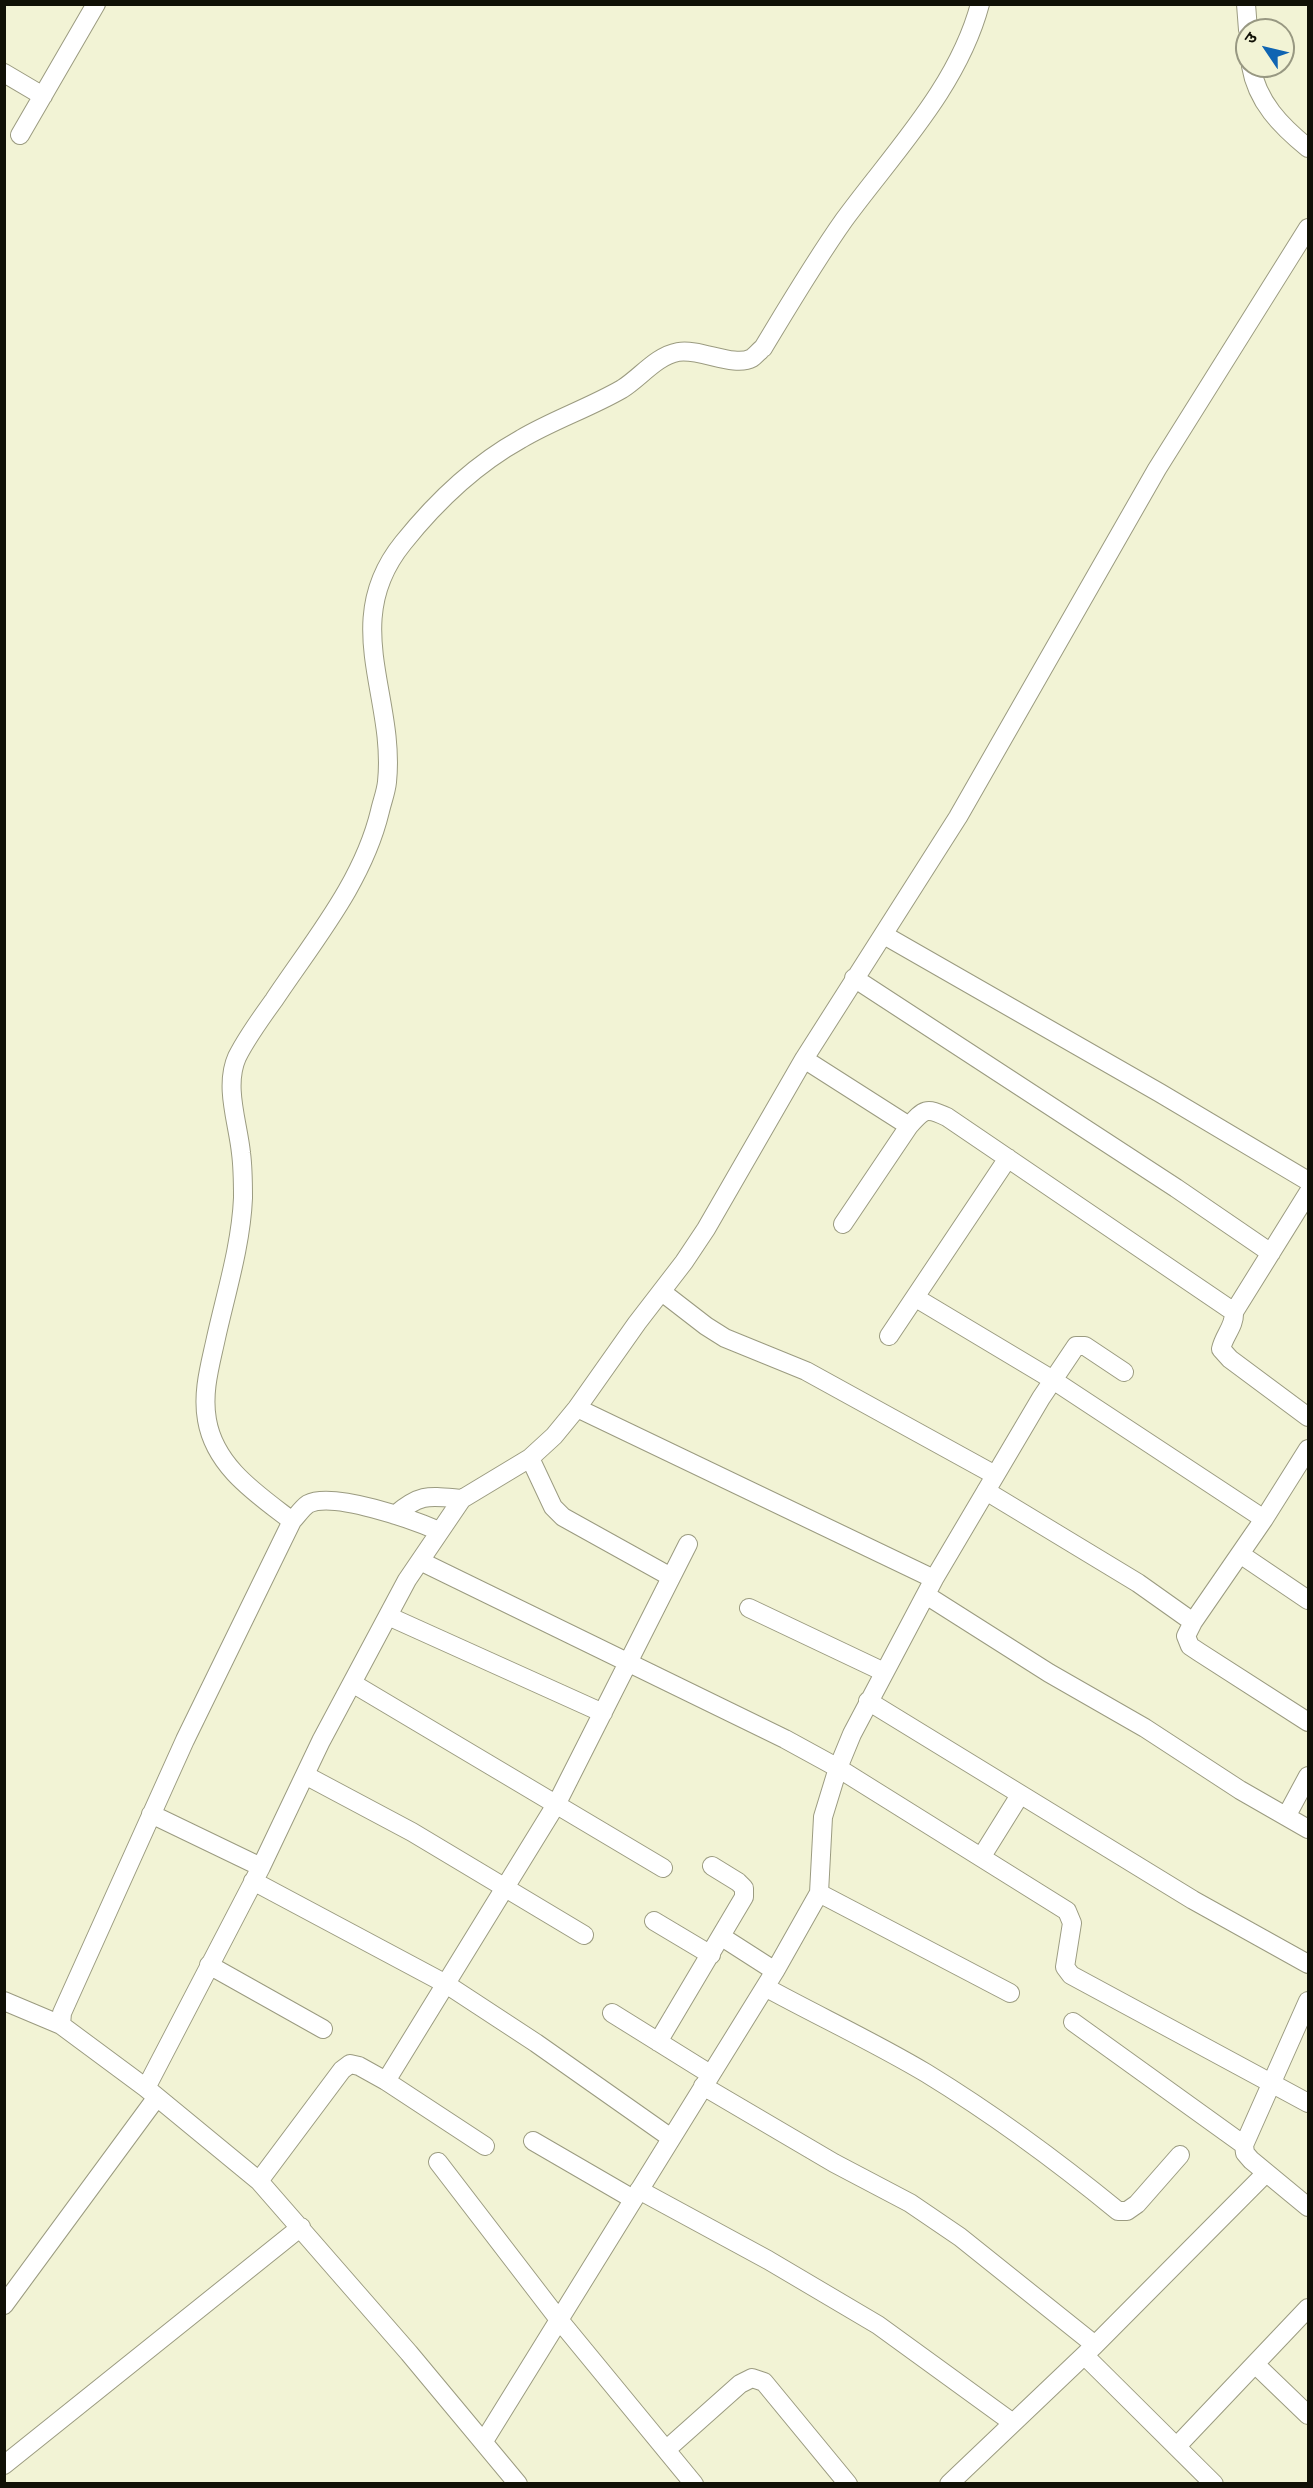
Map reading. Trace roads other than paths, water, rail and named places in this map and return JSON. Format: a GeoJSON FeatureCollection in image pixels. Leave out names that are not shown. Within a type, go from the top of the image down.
{"type":"FeatureCollection","features":[{"type":"Feature","properties":{"kind":"street"},"geometry":{"type":"LineString","coordinates":[[20,135],[96,4]]}},
{"type":"Feature","properties":{"kind":"street"},"geometry":{"type":"LineString","coordinates":[[292,1521],[232,1472],[216,1448],[207,1421],[205,1387],[233,1264],[243,1200],[241,1156],[232,1074],[237,1057],[254,1029],[361,867],[375,830],[387,783],[386,747],[371,633],[374,597],[385,567],[404,541],[456,486],[517,441],[626,386],[659,360],[677,352],[693,352],[741,361],[753,358],[763,348],[843,222],[918,124],[953,69],[980,4]]}},
{"type":"Feature","properties":{"kind":"street"},"geometry":{"type":"LineString","coordinates":[[4,73],[43,96]]}},
{"type":"Feature","properties":{"kind":"street"},"geometry":{"type":"LineString","coordinates":[[1253,78],[1265,104],[1279,123],[1308,148]]}},
{"type":"Feature","properties":{"kind":"street"},"geometry":{"type":"LineString","coordinates":[[4,2305],[151,2092],[209,1965],[257,1874],[305,1775],[388,1616],[420,1561],[462,1499],[530,1458],[554,1436],[577,1408],[706,1229],[804,1059],[958,817],[1157,470],[1308,228]]}},
{"type":"Feature","properties":{"kind":"street"},"geometry":{"type":"LineString","coordinates":[[884,935],[1160,1093],[1308,1181]]}},
{"type":"Feature","properties":{"kind":"street"},"geometry":{"type":"LineString","coordinates":[[854,978],[1176,1188],[1271,1253]]}},
{"type":"Feature","properties":{"kind":"street"},"geometry":{"type":"LineString","coordinates":[[804,1059],[909,1126]]}},
{"type":"Feature","properties":{"kind":"street"},"geometry":{"type":"LineString","coordinates":[[843,1224],[909,1126],[922,1112],[933,1110],[947,1117],[1234,1312]]}},
{"type":"Feature","properties":{"kind":"street"},"geometry":{"type":"LineString","coordinates":[[889,1336],[1008,1158]]}},
{"type":"Feature","properties":{"kind":"street"},"geometry":{"type":"LineString","coordinates":[[1308,1193],[1234,1312],[1234,1322],[1221,1348],[1230,1359],[1308,1417]]}},
{"type":"Feature","properties":{"kind":"street"},"geometry":{"type":"LineString","coordinates":[[662,1292],[725,1338],[806,1371],[995,1475]]}},
{"type":"Feature","properties":{"kind":"street"},"geometry":{"type":"LineString","coordinates":[[916,1298],[1053,1380],[1264,1519]]}},
{"type":"Feature","properties":{"kind":"street"},"geometry":{"type":"LineString","coordinates":[[483,2441],[775,1971],[819,1893],[823,1817],[838,1768],[868,1701],[934,1579],[995,1475],[1076,1346],[1085,1346],[1124,1372]]}},
{"type":"Feature","properties":{"kind":"street"},"geometry":{"type":"LineString","coordinates":[[577,1408],[934,1579]]}},
{"type":"Feature","properties":{"kind":"street"},"geometry":{"type":"LineString","coordinates":[[530,1458],[553,1507],[563,1518],[671,1577]]}},
{"type":"Feature","properties":{"kind":"street"},"geometry":{"type":"LineString","coordinates":[[1306,1458],[1193,1622],[1186,1636],[1190,1646],[1308,1722]]}},
{"type":"Feature","properties":{"kind":"street"},"geometry":{"type":"LineString","coordinates":[[986,1491],[1138,1584],[1193,1622]]}},
{"type":"Feature","properties":{"kind":"street"},"geometry":{"type":"LineString","coordinates":[[395,1515],[411,1501],[422,1497],[462,1499]]}},
{"type":"Feature","properties":{"kind":"street"},"geometry":{"type":"LineString","coordinates":[[61,2025],[62,2013],[151,1814],[292,1521],[307,1505],[320,1500],[345,1502],[395,1515],[439,1531]]}},
{"type":"Feature","properties":{"kind":"street"},"geometry":{"type":"LineString","coordinates":[[386,2081],[556,1803],[688,1544]]}},
{"type":"Feature","properties":{"kind":"street"},"geometry":{"type":"LineString","coordinates":[[1240,1554],[1308,1600]]}},
{"type":"Feature","properties":{"kind":"street"},"geometry":{"type":"LineString","coordinates":[[420,1561],[629,1661],[838,1768],[1067,1911],[1072,1923],[1065,1967],[1071,1975],[1308,2103]]}},
{"type":"Feature","properties":{"kind":"street"},"geometry":{"type":"LineString","coordinates":[[926,1595],[1049,1673],[1145,1728],[1240,1790],[1308,1829]]}},
{"type":"Feature","properties":{"kind":"street"},"geometry":{"type":"LineString","coordinates":[[749,1608],[884,1672]]}},
{"type":"Feature","properties":{"kind":"street"},"geometry":{"type":"LineString","coordinates":[[388,1616],[603,1713]]}},
{"type":"Feature","properties":{"kind":"street"},"geometry":{"type":"LineString","coordinates":[[352,1683],[663,1868]]}},
{"type":"Feature","properties":{"kind":"street"},"geometry":{"type":"LineString","coordinates":[[868,1701],[1213,1912],[1308,1964]]}},
{"type":"Feature","properties":{"kind":"street"},"geometry":{"type":"LineString","coordinates":[[305,1775],[412,1832],[584,1935]]}},
{"type":"Feature","properties":{"kind":"street"},"geometry":{"type":"LineString","coordinates":[[1287,1815],[1308,1776]]}},
{"type":"Feature","properties":{"kind":"street"},"geometry":{"type":"LineString","coordinates":[[982,1856],[1020,1795]]}},
{"type":"Feature","properties":{"kind":"street"},"geometry":{"type":"LineString","coordinates":[[151,1814],[446,1984],[536,2043],[670,2138]]}},
{"type":"Feature","properties":{"kind":"street"},"geometry":{"type":"LineString","coordinates":[[658,2042],[744,1897],[744,1888],[738,1882],[712,1866]]}},
{"type":"Feature","properties":{"kind":"street"},"geometry":{"type":"LineString","coordinates":[[819,1893],[1010,1994]]}},
{"type":"Feature","properties":{"kind":"street"},"geometry":{"type":"LineString","coordinates":[[654,1921],[711,1955]]}},
{"type":"Feature","properties":{"kind":"street"},"geometry":{"type":"LineString","coordinates":[[722,1937],[775,1971]]}},
{"type":"Feature","properties":{"kind":"street"},"geometry":{"type":"LineString","coordinates":[[209,1965],[323,2029]]}},
{"type":"Feature","properties":{"kind":"street"},"geometry":{"type":"LineString","coordinates":[[765,1987],[952,2089],[1032,2144],[1118,2211],[1127,2211],[1137,2204],[1180,2155]]}},
{"type":"Feature","properties":{"kind":"street"},"geometry":{"type":"LineString","coordinates":[[4,2001],[61,2025],[151,2092],[259,2181],[301,2227],[518,2484]]}},
{"type":"Feature","properties":{"kind":"street"},"geometry":{"type":"LineString","coordinates":[[1308,2008],[1270,2083],[1244,2145],[1245,2153],[1251,2160],[1308,2207]]}},
{"type":"Feature","properties":{"kind":"street"},"geometry":{"type":"LineString","coordinates":[[612,2013],[658,2042],[707,2080],[834,2163],[910,2202],[960,2237],[1090,2350],[1214,2484]]}},
{"type":"Feature","properties":{"kind":"street"},"geometry":{"type":"LineString","coordinates":[[1073,2022],[1244,2145]]}},
{"type":"Feature","properties":{"kind":"street"},"geometry":{"type":"LineString","coordinates":[[259,2181],[342,2070],[350,2064],[359,2066],[386,2081],[485,2146]]}},
{"type":"Feature","properties":{"kind":"street"},"geometry":{"type":"LineString","coordinates":[[533,2141],[768,2260],[878,2325],[1012,2423]]}},
{"type":"Feature","properties":{"kind":"street"},"geometry":{"type":"LineString","coordinates":[[438,2162],[560,2320],[694,2484]]}},
{"type":"Feature","properties":{"kind":"street"},"geometry":{"type":"LineString","coordinates":[[950,2484],[1090,2350],[1266,2173]]}},
{"type":"Feature","properties":{"kind":"street"},"geometry":{"type":"LineString","coordinates":[[4,2466],[301,2227]]}},
{"type":"Feature","properties":{"kind":"street"},"geometry":{"type":"LineString","coordinates":[[1178,2445],[1308,2308]]}},
{"type":"Feature","properties":{"kind":"street"},"geometry":{"type":"LineString","coordinates":[[1255,2364],[1308,2415]]}},
{"type":"Feature","properties":{"kind":"street"},"geometry":{"type":"LineString","coordinates":[[667,2449],[740,2384],[752,2378],[764,2382],[848,2484]]}}]}
